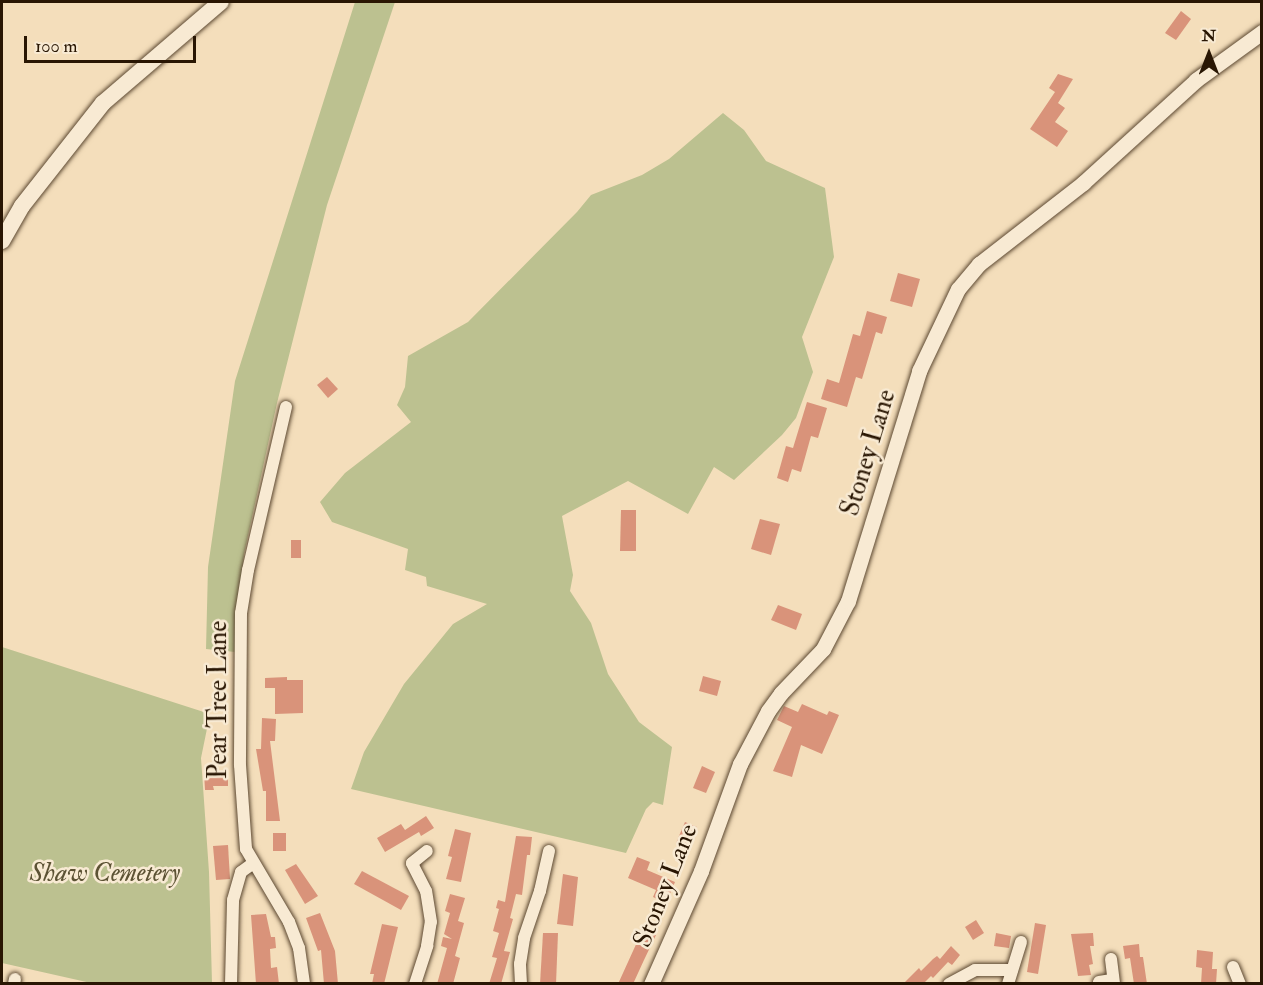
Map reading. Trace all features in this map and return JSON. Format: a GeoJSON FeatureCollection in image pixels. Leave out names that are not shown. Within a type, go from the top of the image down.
{"type":"FeatureCollection","features":[{"type":"Feature","properties":{"kind":"main road"},"geometry":{"type":"LineString","coordinates":[[2,241],[22,206],[103,104],[221,2]]}},
{"type":"Feature","properties":{"kind":"street","name":"Stoney Lane"},"geometry":{"type":"LineString","coordinates":[[651,984],[701,871],[740,764],[768,711],[781,693],[823,650],[848,601],[919,372],[958,289],[979,264],[1083,183],[1196,80],[1262,32]]}},
{"type":"Feature","properties":{"kind":"street","name":"Pear Tree Lane"},"geometry":{"type":"LineString","coordinates":[[286,406],[248,570],[241,613],[240,775],[246,849],[252,864],[292,928],[299,948],[304,984]]}},
{"type":"Feature","properties":{"kind":"street"},"geometry":{"type":"LineString","coordinates":[[415,984],[427,946],[430,922],[426,891],[412,863],[427,850]]}},
{"type":"Feature","properties":{"kind":"street"},"geometry":{"type":"LineString","coordinates":[[521,984],[520,964],[524,938],[540,891],[549,851]]}},
{"type":"Feature","properties":{"kind":"street"},"geometry":{"type":"LineString","coordinates":[[231,984],[233,900],[241,872],[252,864]]}},
{"type":"Feature","properties":{"kind":"street"},"geometry":{"type":"LineString","coordinates":[[1008,984],[1021,942]]}},
{"type":"Feature","properties":{"kind":"street"},"geometry":{"type":"LineString","coordinates":[[1099,982],[1113,982],[1111,959]]}},
{"type":"Feature","properties":{"kind":"street"},"geometry":{"type":"LineString","coordinates":[[1233,967],[1240,984]]}},
{"type":"Feature","properties":{"kind":"street"},"geometry":{"type":"LineString","coordinates":[[949,984],[975,970],[1012,970]]}},
{"type":"Feature","properties":{"kind":"green space"},"geometry":{"type":"Polygon","coordinates":[[[355,2],[395,2],[327,205],[277,403],[244,554],[235,652],[206,649],[208,567],[235,381],[355,2]]]}},
{"type":"Feature","properties":{"kind":"green space"},"geometry":{"type":"Polygon","coordinates":[[[723,113],[744,130],[766,161],[825,188],[834,257],[802,337],[813,372],[796,418],[782,435],[734,480],[714,467],[688,514],[628,481],[562,516],[573,575],[570,591],[591,623],[608,674],[639,722],[672,747],[663,805],[653,802],[646,809],[626,853],[351,789],[364,752],[404,684],[453,624],[487,604],[427,586],[426,577],[405,570],[408,549],[332,522],[320,502],[345,473],[411,422],[397,405],[405,387],[408,356],[468,322],[591,195],[642,175],[669,159],[723,113]]]}},
{"type":"Feature","properties":{"kind":"green space","name":"Shaw Cemetery"},"geometry":{"type":"Polygon","coordinates":[[[2,647],[210,714],[201,758],[209,872],[212,983],[91,983],[2,963],[2,647]]]}},
{"type":"Feature","properties":{"kind":"building"},"geometry":{"type":"Polygon","coordinates":[[[1181,11],[1191,19],[1176,40],[1165,33],[1181,11]]]}},
{"type":"Feature","properties":{"kind":"building"},"geometry":{"type":"Polygon","coordinates":[[[1058,74],[1073,79],[1058,103],[1065,108],[1055,122],[1068,131],[1057,147],[1030,129],[1055,92],[1049,88],[1058,74]]]}},
{"type":"Feature","properties":{"kind":"building"},"geometry":{"type":"Polygon","coordinates":[[[898,273],[920,279],[912,307],[890,301],[898,273]]]}},
{"type":"Feature","properties":{"kind":"building"},"geometry":{"type":"Polygon","coordinates":[[[867,311],[887,317],[882,334],[876,332],[862,379],[856,377],[847,407],[821,399],[827,379],[839,383],[853,334],[860,336],[867,311]]]}},
{"type":"Feature","properties":{"kind":"building"},"geometry":{"type":"Polygon","coordinates":[[[327,377],[338,389],[328,398],[317,385],[327,377]]]}},
{"type":"Feature","properties":{"kind":"building"},"geometry":{"type":"Polygon","coordinates":[[[807,402],[827,408],[818,438],[811,436],[801,472],[792,469],[788,482],[777,478],[786,446],[793,448],[807,402]]]}},
{"type":"Feature","properties":{"kind":"building"},"geometry":{"type":"Polygon","coordinates":[[[621,510],[636,510],[636,551],[620,551],[621,510]]]}},
{"type":"Feature","properties":{"kind":"building"},"geometry":{"type":"Polygon","coordinates":[[[760,519],[780,524],[771,555],[751,549],[760,519]]]}},
{"type":"Feature","properties":{"kind":"building"},"geometry":{"type":"Polygon","coordinates":[[[291,540],[301,540],[301,558],[291,558],[291,540]]]}},
{"type":"Feature","properties":{"kind":"building"},"geometry":{"type":"Polygon","coordinates":[[[778,605],[802,614],[796,630],[771,620],[778,605]]]}},
{"type":"Feature","properties":{"kind":"building"},"geometry":{"type":"Polygon","coordinates":[[[703,676],[721,681],[717,696],[699,691],[703,676]]]}},
{"type":"Feature","properties":{"kind":"building"},"geometry":{"type":"Polygon","coordinates":[[[287,677],[287,680],[303,680],[303,713],[275,714],[275,688],[265,688],[265,678],[287,677]]]}},
{"type":"Feature","properties":{"kind":"building"},"geometry":{"type":"Polygon","coordinates":[[[802,704],[827,715],[829,711],[839,715],[822,754],[801,745],[792,777],[773,771],[792,727],[777,720],[784,706],[798,712],[802,704]]]}},
{"type":"Feature","properties":{"kind":"building"},"geometry":{"type":"Polygon","coordinates":[[[262,718],[276,719],[275,741],[270,741],[280,821],[266,821],[266,791],[263,791],[256,749],[261,749],[262,718]]]}},
{"type":"Feature","properties":{"kind":"building"},"geometry":{"type":"Polygon","coordinates":[[[702,766],[715,772],[706,793],[693,788],[702,766]]]}},
{"type":"Feature","properties":{"kind":"building"},"geometry":{"type":"Polygon","coordinates":[[[228,771],[228,786],[213,786],[214,790],[205,790],[204,772],[228,771]]]}},
{"type":"Feature","properties":{"kind":"building"},"geometry":{"type":"Polygon","coordinates":[[[426,816],[434,828],[421,836],[419,832],[385,852],[377,838],[401,824],[405,830],[426,816]]]}},
{"type":"Feature","properties":{"kind":"building"},"geometry":{"type":"Polygon","coordinates":[[[685,822],[697,827],[688,848],[676,843],[685,822]]]}},
{"type":"Feature","properties":{"kind":"building"},"geometry":{"type":"Polygon","coordinates":[[[455,829],[471,833],[461,882],[446,879],[452,857],[448,856],[455,829]]]}},
{"type":"Feature","properties":{"kind":"building"},"geometry":{"type":"Polygon","coordinates":[[[273,833],[286,833],[286,851],[273,851],[273,833]]]}},
{"type":"Feature","properties":{"kind":"building"},"geometry":{"type":"Polygon","coordinates":[[[516,836],[532,837],[530,855],[527,855],[522,895],[516,894],[510,918],[513,919],[504,951],[510,952],[501,984],[489,984],[497,958],[492,957],[499,933],[493,931],[499,909],[496,908],[498,900],[505,902],[516,836]]]}},
{"type":"Feature","properties":{"kind":"building"},"geometry":{"type":"Polygon","coordinates":[[[228,845],[230,879],[216,880],[213,846],[228,845]]]}},
{"type":"Feature","properties":{"kind":"building"},"geometry":{"type":"Polygon","coordinates":[[[637,857],[650,862],[647,870],[675,882],[666,903],[653,897],[656,890],[628,878],[637,857]]]}},
{"type":"Feature","properties":{"kind":"building"},"geometry":{"type":"Polygon","coordinates":[[[296,864],[318,896],[305,904],[285,870],[296,864]]]}},
{"type":"Feature","properties":{"kind":"building"},"geometry":{"type":"Polygon","coordinates":[[[362,871],[409,896],[401,910],[354,884],[362,871]]]}},
{"type":"Feature","properties":{"kind":"building"},"geometry":{"type":"Polygon","coordinates":[[[563,874],[578,877],[573,926],[557,924],[563,874]]]}},
{"type":"Feature","properties":{"kind":"building"},"geometry":{"type":"Polygon","coordinates":[[[450,894],[465,898],[458,921],[464,923],[455,956],[460,958],[453,984],[437,984],[447,948],[441,946],[443,937],[452,939],[444,934],[450,913],[445,911],[450,894]]]}},
{"type":"Feature","properties":{"kind":"building"},"geometry":{"type":"Polygon","coordinates":[[[320,913],[335,951],[338,984],[324,984],[321,950],[318,951],[306,918],[320,913]]]}},
{"type":"Feature","properties":{"kind":"building"},"geometry":{"type":"Polygon","coordinates":[[[266,914],[271,937],[275,937],[276,948],[270,949],[271,968],[277,967],[279,984],[256,984],[251,915],[266,914]]]}},
{"type":"Feature","properties":{"kind":"building"},"geometry":{"type":"Polygon","coordinates":[[[976,920],[984,933],[973,940],[965,927],[976,920]]]}},
{"type":"Feature","properties":{"kind":"building"},"geometry":{"type":"Polygon","coordinates":[[[1035,923],[1046,925],[1038,974],[1027,972],[1035,923]]]}},
{"type":"Feature","properties":{"kind":"building"},"geometry":{"type":"Polygon","coordinates":[[[382,924],[398,927],[384,984],[372,984],[374,974],[370,974],[382,924]]]}},
{"type":"Feature","properties":{"kind":"building"},"geometry":{"type":"Polygon","coordinates":[[[643,929],[656,935],[633,984],[618,984],[643,929]]]}},
{"type":"Feature","properties":{"kind":"building"},"geometry":{"type":"Polygon","coordinates":[[[543,933],[558,933],[556,984],[540,984],[543,933]]]}},
{"type":"Feature","properties":{"kind":"building"},"geometry":{"type":"Polygon","coordinates":[[[996,933],[1011,936],[1009,948],[994,946],[996,933]]]}},
{"type":"Feature","properties":{"kind":"building"},"geometry":{"type":"Polygon","coordinates":[[[1093,933],[1094,946],[1090,946],[1093,964],[1089,965],[1091,975],[1078,976],[1071,934],[1093,933]]]}},
{"type":"Feature","properties":{"kind":"building"},"geometry":{"type":"Polygon","coordinates":[[[1139,944],[1147,984],[1134,984],[1130,958],[1125,959],[1123,946],[1139,944]]]}},
{"type":"Feature","properties":{"kind":"building"},"geometry":{"type":"Polygon","coordinates":[[[951,946],[960,955],[952,965],[948,962],[933,978],[931,976],[923,984],[903,984],[919,968],[921,971],[937,956],[940,959],[951,946]]]}},
{"type":"Feature","properties":{"kind":"building"},"geometry":{"type":"Polygon","coordinates":[[[1197,950],[1213,952],[1212,969],[1217,969],[1216,984],[1201,984],[1202,968],[1196,967],[1197,950]]]}}]}
